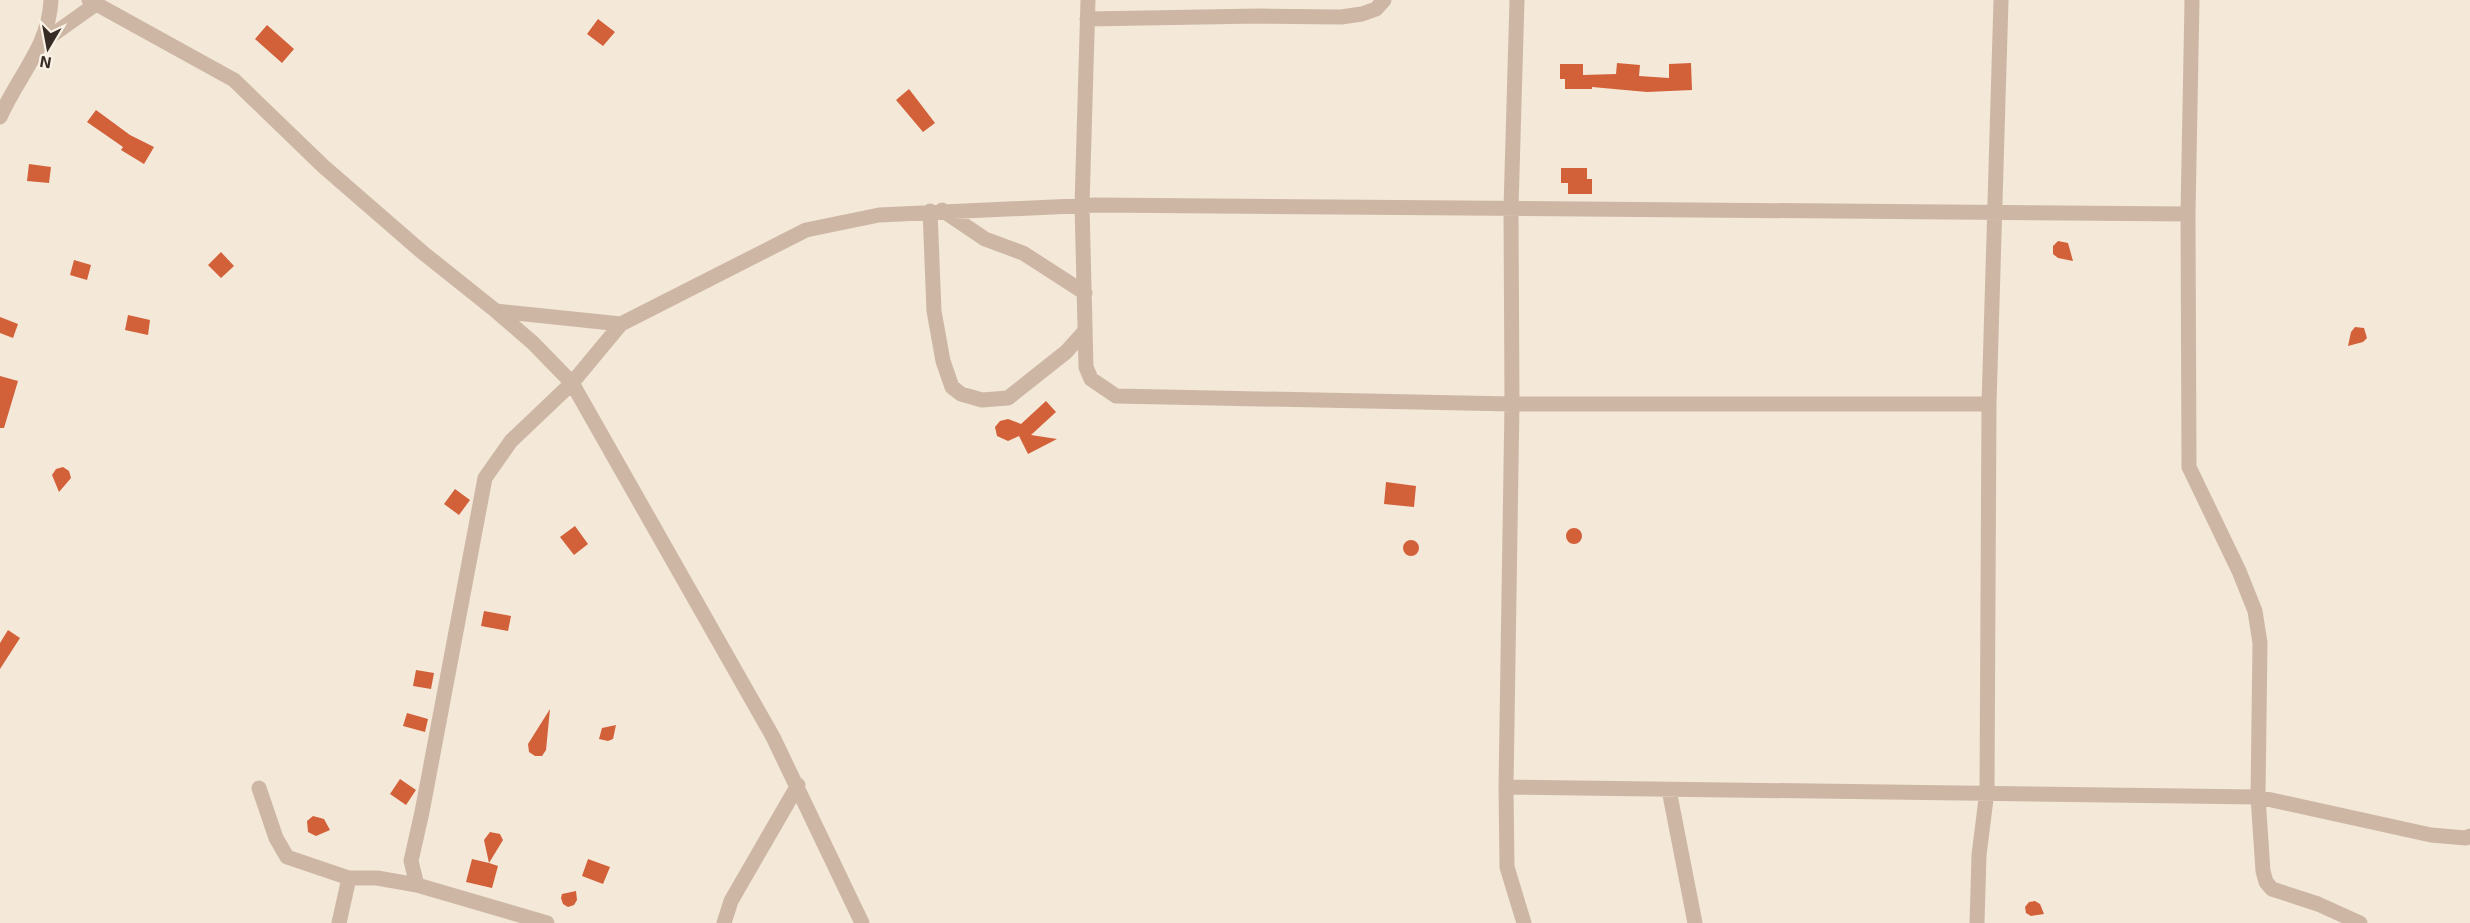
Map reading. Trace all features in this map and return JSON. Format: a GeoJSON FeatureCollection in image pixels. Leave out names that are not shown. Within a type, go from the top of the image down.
{"type":"FeatureCollection","features":[{"type":"Feature","properties":{"kind":"street"},"geometry":{"type":"LineString","coordinates":[[44,41],[51,0]]}},
{"type":"Feature","properties":{"kind":"street"},"geometry":{"type":"LineString","coordinates":[[1088,0],[1082,205],[1086,367],[1090,380],[1116,396],[1512,404],[1989,404]]}},
{"type":"Feature","properties":{"kind":"street"},"geometry":{"type":"LineString","coordinates":[[1087,19],[1341,17],[1376,9],[1384,0]]}},
{"type":"Feature","properties":{"kind":"street"},"geometry":{"type":"LineString","coordinates":[[1517,0],[1511,208],[1512,404],[1506,787],[1507,867],[1524,923]]}},
{"type":"Feature","properties":{"kind":"street"},"geometry":{"type":"LineString","coordinates":[[1977,923],[1979,855],[1987,792],[1989,404],[2001,0]]}},
{"type":"Feature","properties":{"kind":"street"},"geometry":{"type":"LineString","coordinates":[[2192,0],[2188,214],[2189,467],[2239,571],[2255,610],[2260,643],[2258,797],[2263,871],[2266,882],[2272,889],[2318,904],[2360,923]]}},
{"type":"Feature","properties":{"kind":"street"},"geometry":{"type":"LineString","coordinates":[[0,117],[10,93],[44,41],[92,2],[234,80],[323,166],[533,344],[572,383],[761,716],[798,785],[862,923]]}},
{"type":"Feature","properties":{"kind":"street"},"geometry":{"type":"LineString","coordinates":[[417,885],[411,861],[485,478],[511,441],[572,383],[621,324],[806,230],[879,214],[1082,205],[2188,214]]}},
{"type":"Feature","properties":{"kind":"street"},"geometry":{"type":"LineString","coordinates":[[936,211],[985,239],[1023,253],[1085,292]]}},
{"type":"Feature","properties":{"kind":"street"},"geometry":{"type":"LineString","coordinates":[[936,211],[934,311],[943,361],[952,387],[961,394],[982,400],[1008,398],[1066,352],[1084,332]]}},
{"type":"Feature","properties":{"kind":"street"},"geometry":{"type":"LineString","coordinates":[[496,311],[621,324]]}},
{"type":"Feature","properties":{"kind":"street"},"geometry":{"type":"LineString","coordinates":[[724,923],[731,901],[798,785]]}},
{"type":"Feature","properties":{"kind":"street"},"geometry":{"type":"LineString","coordinates":[[1506,787],[2258,797],[2431,835],[2466,838],[2470,836]]}},
{"type":"Feature","properties":{"kind":"street"},"geometry":{"type":"LineString","coordinates":[[259,788],[276,838],[287,857],[349,878],[388,880],[417,885],[547,923]]}},
{"type":"Feature","properties":{"kind":"street"},"geometry":{"type":"LineString","coordinates":[[1669,790],[1695,923]]}},
{"type":"Feature","properties":{"kind":"street"},"geometry":{"type":"LineString","coordinates":[[388,880],[411,861]]}},
{"type":"Feature","properties":{"kind":"street"},"geometry":{"type":"LineString","coordinates":[[339,923],[349,878]]}},
{"type":"Feature","properties":{"kind":"building"},"geometry":{"type":"Polygon","coordinates":[[[598,19],[615,32],[603,46],[587,34],[598,19]]]}},
{"type":"Feature","properties":{"kind":"building"},"geometry":{"type":"Polygon","coordinates":[[[267,25],[294,49],[282,63],[255,39],[267,25]]]}},
{"type":"Feature","properties":{"kind":"building"},"geometry":{"type":"Polygon","coordinates":[[[1617,63],[1640,65],[1639,76],[1669,78],[1669,64],[1691,63],[1692,90],[1647,92],[1592,87],[1592,89],[1565,89],[1565,79],[1560,79],[1560,64],[1583,64],[1583,75],[1616,74],[1617,63]]]}},
{"type":"Feature","properties":{"kind":"building"},"geometry":{"type":"Polygon","coordinates":[[[909,89],[935,123],[923,132],[896,100],[909,89]]]}},
{"type":"Feature","properties":{"kind":"building"},"geometry":{"type":"Polygon","coordinates":[[[96,110],[130,135],[154,147],[144,164],[121,150],[123,147],[87,122],[96,110]]]}},
{"type":"Feature","properties":{"kind":"building"},"geometry":{"type":"Polygon","coordinates":[[[29,164],[51,167],[49,183],[27,181],[29,164]]]}},
{"type":"Feature","properties":{"kind":"building"},"geometry":{"type":"Polygon","coordinates":[[[1561,168],[1587,168],[1587,179],[1592,179],[1592,194],[1568,194],[1568,183],[1561,183],[1561,168]]]}},
{"type":"Feature","properties":{"kind":"building"},"geometry":{"type":"Polygon","coordinates":[[[2058,241],[2068,243],[2073,261],[2058,258],[2053,254],[2053,246],[2058,241]]]}},
{"type":"Feature","properties":{"kind":"building"},"geometry":{"type":"Polygon","coordinates":[[[221,252],[234,266],[221,278],[208,265],[221,252]]]}},
{"type":"Feature","properties":{"kind":"building"},"geometry":{"type":"Polygon","coordinates":[[[74,260],[91,265],[87,280],[70,275],[74,260]]]}},
{"type":"Feature","properties":{"kind":"building"},"geometry":{"type":"Polygon","coordinates":[[[128,315],[150,320],[148,335],[125,330],[128,315]]]}},
{"type":"Feature","properties":{"kind":"building"},"geometry":{"type":"Polygon","coordinates":[[[0,317],[18,324],[13,338],[0,333],[0,317]]]}},
{"type":"Feature","properties":{"kind":"building"},"geometry":{"type":"Polygon","coordinates":[[[2355,327],[2364,328],[2367,338],[2363,342],[2348,346],[2351,332],[2355,327]]]}},
{"type":"Feature","properties":{"kind":"building"},"geometry":{"type":"Polygon","coordinates":[[[0,376],[18,381],[4,428],[0,428],[0,376]]]}},
{"type":"Feature","properties":{"kind":"building"},"geometry":{"type":"Polygon","coordinates":[[[1046,401],[1056,412],[1031,435],[1057,439],[1028,454],[1019,436],[1008,441],[997,436],[995,427],[1000,421],[1008,419],[1021,424],[1046,401]]]}},
{"type":"Feature","properties":{"kind":"building"},"geometry":{"type":"Polygon","coordinates":[[[63,467],[69,471],[71,478],[59,492],[52,475],[56,469],[63,467]]]}},
{"type":"Feature","properties":{"kind":"building"},"geometry":{"type":"Polygon","coordinates":[[[1386,482],[1416,486],[1414,507],[1384,504],[1386,482]]]}},
{"type":"Feature","properties":{"kind":"building"},"geometry":{"type":"Polygon","coordinates":[[[455,489],[470,500],[459,515],[444,504],[455,489]]]}},
{"type":"Feature","properties":{"kind":"building"},"geometry":{"type":"Polygon","coordinates":[[[575,526],[588,544],[574,555],[560,537],[575,526]]]}},
{"type":"Feature","properties":{"kind":"building"},"geometry":{"type":"Polygon","coordinates":[[[1571,528],[1577,528],[1582,536],[1580,542],[1571,544],[1566,539],[1566,533],[1571,528]]]}},
{"type":"Feature","properties":{"kind":"building"},"geometry":{"type":"Polygon","coordinates":[[[1411,540],[1417,542],[1419,548],[1417,554],[1411,556],[1405,554],[1403,548],[1405,542],[1411,540]]]}},
{"type":"Feature","properties":{"kind":"building"},"geometry":{"type":"Polygon","coordinates":[[[484,611],[511,616],[508,631],[481,626],[484,611]]]}},
{"type":"Feature","properties":{"kind":"building"},"geometry":{"type":"Polygon","coordinates":[[[8,630],[20,638],[0,669],[0,643],[8,630]]]}},
{"type":"Feature","properties":{"kind":"building"},"geometry":{"type":"Polygon","coordinates":[[[416,670],[434,673],[431,689],[413,686],[416,670]]]}},
{"type":"Feature","properties":{"kind":"building"},"geometry":{"type":"Polygon","coordinates":[[[550,709],[546,750],[542,756],[535,756],[529,752],[528,744],[550,709]]]}},
{"type":"Feature","properties":{"kind":"building"},"geometry":{"type":"Polygon","coordinates":[[[407,713],[428,719],[425,732],[403,726],[407,713]]]}},
{"type":"Feature","properties":{"kind":"building"},"geometry":{"type":"Polygon","coordinates":[[[616,725],[613,739],[608,741],[599,739],[602,728],[616,725]]]}},
{"type":"Feature","properties":{"kind":"building"},"geometry":{"type":"Polygon","coordinates":[[[400,779],[416,790],[406,805],[390,794],[400,779]]]}},
{"type":"Feature","properties":{"kind":"building"},"geometry":{"type":"Polygon","coordinates":[[[313,816],[324,819],[330,830],[316,836],[308,832],[307,821],[313,816]]]}},
{"type":"Feature","properties":{"kind":"building"},"geometry":{"type":"Polygon","coordinates":[[[490,832],[500,834],[503,840],[489,863],[484,840],[490,832]]]}},
{"type":"Feature","properties":{"kind":"building"},"geometry":{"type":"Polygon","coordinates":[[[472,859],[498,866],[492,888],[466,882],[472,859]]]}},
{"type":"Feature","properties":{"kind":"building"},"geometry":{"type":"Polygon","coordinates":[[[588,859],[610,867],[603,884],[582,876],[588,859]]]}},
{"type":"Feature","properties":{"kind":"building"},"geometry":{"type":"Polygon","coordinates":[[[576,891],[577,900],[574,905],[568,907],[563,904],[562,894],[576,891]]]}},
{"type":"Feature","properties":{"kind":"building"},"geometry":{"type":"Polygon","coordinates":[[[2035,901],[2040,904],[2044,914],[2031,916],[2026,913],[2025,907],[2029,902],[2035,901]]]}}]}
